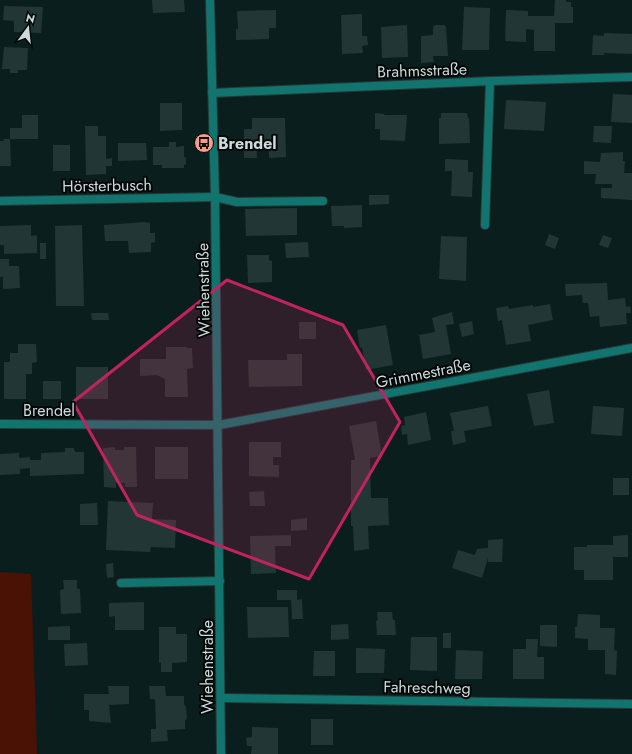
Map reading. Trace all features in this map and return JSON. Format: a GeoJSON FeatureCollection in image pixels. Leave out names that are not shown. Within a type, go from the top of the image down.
{"type":"FeatureCollection","features":[{"type":"Feature","properties":{"kind":"street","name":"Wiehenstraße"},"geometry":{"type":"LineString","coordinates":[[210,0],[215,197],[221,754]]}},
{"type":"Feature","properties":{"kind":"street","name":"Brahmsstraße"},"geometry":{"type":"LineString","coordinates":[[212,93],[632,77]]}},
{"type":"Feature","properties":{"kind":"street"},"geometry":{"type":"LineString","coordinates":[[485,224],[490,82]]}},
{"type":"Feature","properties":{"kind":"street","name":"Hörsterbusch"},"geometry":{"type":"LineString","coordinates":[[0,201],[215,197],[237,202],[323,201]]}},
{"type":"Feature","properties":{"kind":"street","name":"Grimmestraße"},"geometry":{"type":"LineString","coordinates":[[218,425],[632,348]]}},
{"type":"Feature","properties":{"kind":"street","name":"Brendel"},"geometry":{"type":"LineString","coordinates":[[0,424],[218,425]]}},
{"type":"Feature","properties":{"kind":"street"},"geometry":{"type":"LineString","coordinates":[[120,583],[220,581]]}},
{"type":"Feature","properties":{"kind":"street","name":"Fahreschweg"},"geometry":{"type":"LineString","coordinates":[[221,698],[632,704]]}},
{"type":"Feature","properties":{"kind":"highlighted area"},"geometry":{"type":"Polygon","coordinates":[[[227,280],[343,325],[400,422],[309,579],[137,515],[73,402],[227,280]]]}},
{"type":"Feature","properties":{"kind":"shaded area"},"geometry":{"type":"Polygon","coordinates":[[[0,572],[31,574],[37,754],[0,754],[0,572]]]}},
{"type":"Feature","properties":{"kind":"building"},"geometry":{"type":"Polygon","coordinates":[[[152,0],[184,0],[185,12],[153,13],[152,0]]]}},
{"type":"Feature","properties":{"kind":"building"},"geometry":{"type":"Polygon","coordinates":[[[555,0],[566,0],[566,2],[571,2],[571,7],[573,7],[573,23],[555,23],[555,51],[534,51],[534,30],[526,29],[526,42],[505,41],[506,10],[528,11],[528,16],[554,16],[555,0]]]}},
{"type":"Feature","properties":{"kind":"building"},"geometry":{"type":"Polygon","coordinates":[[[4,6],[43,7],[41,33],[14,32],[14,21],[3,20],[4,6]]]}},
{"type":"Feature","properties":{"kind":"building"},"geometry":{"type":"Polygon","coordinates":[[[464,7],[490,8],[489,50],[462,50],[464,7]]]}},
{"type":"Feature","properties":{"kind":"building"},"geometry":{"type":"Polygon","coordinates":[[[276,10],[276,28],[269,28],[269,39],[236,40],[236,29],[238,29],[237,11],[276,10]]]}},
{"type":"Feature","properties":{"kind":"building"},"geometry":{"type":"Polygon","coordinates":[[[362,14],[362,36],[367,36],[368,45],[362,46],[363,53],[342,54],[341,15],[362,14]]]}},
{"type":"Feature","properties":{"kind":"building"},"geometry":{"type":"Polygon","coordinates":[[[407,25],[408,57],[382,58],[381,27],[407,25]]]}},
{"type":"Feature","properties":{"kind":"building"},"geometry":{"type":"Polygon","coordinates":[[[435,25],[444,25],[446,27],[448,56],[433,56],[434,62],[421,63],[421,36],[433,35],[433,27],[435,25]]]}},
{"type":"Feature","properties":{"kind":"building"},"geometry":{"type":"Polygon","coordinates":[[[604,33],[632,34],[632,54],[604,53],[604,55],[592,55],[593,35],[604,36],[604,33]]]}},
{"type":"Feature","properties":{"kind":"building"},"geometry":{"type":"Polygon","coordinates":[[[4,47],[28,48],[27,70],[18,70],[18,73],[10,73],[10,69],[2,69],[4,47]]]}},
{"type":"Feature","properties":{"kind":"building"},"geometry":{"type":"Polygon","coordinates":[[[613,94],[632,95],[632,123],[611,122],[613,94]]]}},
{"type":"Feature","properties":{"kind":"building"},"geometry":{"type":"Polygon","coordinates":[[[506,100],[546,102],[544,131],[504,129],[506,100]]]}},
{"type":"Feature","properties":{"kind":"building"},"geometry":{"type":"Polygon","coordinates":[[[160,103],[182,103],[182,130],[160,131],[160,103]]]}},
{"type":"Feature","properties":{"kind":"building"},"geometry":{"type":"Polygon","coordinates":[[[375,113],[385,114],[384,115],[407,115],[405,141],[380,140],[380,129],[375,129],[375,113]]]}},
{"type":"Feature","properties":{"kind":"building"},"geometry":{"type":"Polygon","coordinates":[[[441,113],[467,113],[469,118],[470,143],[439,144],[439,118],[441,118],[441,113]]]}},
{"type":"Feature","properties":{"kind":"building"},"geometry":{"type":"Polygon","coordinates":[[[22,115],[38,115],[38,139],[10,139],[10,128],[22,128],[22,115]]]}},
{"type":"Feature","properties":{"kind":"building"},"geometry":{"type":"Polygon","coordinates":[[[252,118],[285,118],[286,157],[269,158],[269,151],[271,151],[270,140],[256,140],[257,158],[244,158],[244,129],[252,129],[252,118]]]}},
{"type":"Feature","properties":{"kind":"building"},"geometry":{"type":"Polygon","coordinates":[[[85,126],[98,126],[98,136],[106,136],[106,159],[112,158],[112,166],[106,166],[106,174],[86,175],[85,126]]]}},
{"type":"Feature","properties":{"kind":"building"},"geometry":{"type":"Polygon","coordinates":[[[594,126],[612,126],[611,143],[593,142],[594,126]]]}},
{"type":"Feature","properties":{"kind":"building"},"geometry":{"type":"Polygon","coordinates":[[[3,139],[10,139],[11,166],[0,166],[0,141],[4,141],[3,139]]]}},
{"type":"Feature","properties":{"kind":"building"},"geometry":{"type":"Polygon","coordinates":[[[169,142],[176,142],[176,147],[184,146],[184,157],[186,158],[186,164],[184,165],[184,168],[162,168],[162,165],[153,165],[153,147],[169,147],[169,142]]]}},
{"type":"Feature","properties":{"kind":"building"},"geometry":{"type":"Polygon","coordinates":[[[118,143],[146,143],[147,160],[118,161],[118,143]]]}},
{"type":"Feature","properties":{"kind":"building"},"geometry":{"type":"Polygon","coordinates":[[[53,145],[70,145],[70,171],[53,171],[53,145]]]}},
{"type":"Feature","properties":{"kind":"building"},"geometry":{"type":"Polygon","coordinates":[[[623,152],[623,161],[625,161],[624,173],[632,173],[632,200],[601,198],[601,188],[612,188],[612,184],[595,184],[596,174],[584,174],[584,161],[600,162],[601,153],[623,152]]]}},
{"type":"Feature","properties":{"kind":"building"},"geometry":{"type":"Polygon","coordinates":[[[445,159],[468,160],[468,172],[473,172],[472,197],[451,196],[452,171],[445,171],[445,159]]]}},
{"type":"Feature","properties":{"kind":"building"},"geometry":{"type":"Polygon","coordinates":[[[369,195],[389,195],[389,204],[369,205],[369,195]]]}},
{"type":"Feature","properties":{"kind":"building"},"geometry":{"type":"Polygon","coordinates":[[[362,205],[362,227],[344,228],[344,226],[332,226],[331,206],[362,205]]]}},
{"type":"Feature","properties":{"kind":"building"},"geometry":{"type":"Polygon","coordinates":[[[297,208],[297,235],[246,236],[245,209],[297,208]]]}},
{"type":"Feature","properties":{"kind":"building"},"geometry":{"type":"Polygon","coordinates":[[[145,222],[150,223],[150,233],[155,233],[155,242],[151,243],[151,252],[129,253],[128,241],[105,241],[104,225],[145,222]]]}},
{"type":"Feature","properties":{"kind":"building"},"geometry":{"type":"Polygon","coordinates":[[[31,225],[31,236],[37,235],[37,253],[4,254],[4,245],[0,245],[0,226],[31,225]]]}},
{"type":"Feature","properties":{"kind":"building"},"geometry":{"type":"Polygon","coordinates":[[[82,225],[84,306],[56,306],[55,226],[82,225]]]}},
{"type":"Feature","properties":{"kind":"building"},"geometry":{"type":"Polygon","coordinates":[[[549,234],[559,238],[555,249],[545,245],[549,234]]]}},
{"type":"Feature","properties":{"kind":"building"},"geometry":{"type":"Polygon","coordinates":[[[603,235],[612,238],[608,248],[599,245],[603,235]]]}},
{"type":"Feature","properties":{"kind":"building"},"geometry":{"type":"Polygon","coordinates":[[[441,236],[467,237],[466,281],[439,279],[441,236]]]}},
{"type":"Feature","properties":{"kind":"building"},"geometry":{"type":"Polygon","coordinates":[[[308,242],[309,257],[286,258],[285,243],[308,242]]]}},
{"type":"Feature","properties":{"kind":"building"},"geometry":{"type":"Polygon","coordinates":[[[40,243],[46,243],[46,259],[40,259],[40,243]]]}},
{"type":"Feature","properties":{"kind":"building"},"geometry":{"type":"Polygon","coordinates":[[[247,255],[269,255],[269,260],[272,261],[272,282],[248,283],[247,255]]]}},
{"type":"Feature","properties":{"kind":"building"},"geometry":{"type":"Polygon","coordinates":[[[0,259],[9,259],[9,266],[19,266],[20,288],[3,289],[3,277],[0,277],[0,259]]]}},
{"type":"Feature","properties":{"kind":"building"},"geometry":{"type":"Polygon","coordinates":[[[607,283],[608,300],[625,298],[626,307],[630,306],[631,313],[626,313],[627,324],[600,327],[599,316],[590,317],[588,303],[583,303],[582,295],[566,296],[565,284],[607,283]]]}},
{"type":"Feature","properties":{"kind":"building"},"geometry":{"type":"Polygon","coordinates":[[[550,304],[553,320],[528,325],[531,341],[506,345],[502,320],[498,321],[496,308],[508,306],[509,309],[550,304]]]}},
{"type":"Feature","properties":{"kind":"building"},"geometry":{"type":"Polygon","coordinates":[[[452,312],[454,324],[446,325],[451,354],[423,359],[419,335],[435,332],[432,318],[452,312]]]}},
{"type":"Feature","properties":{"kind":"building"},"geometry":{"type":"Polygon","coordinates":[[[91,313],[108,313],[109,320],[92,320],[91,313]]]}},
{"type":"Feature","properties":{"kind":"building"},"geometry":{"type":"Polygon","coordinates":[[[472,321],[474,334],[462,337],[459,324],[472,321]]]}},
{"type":"Feature","properties":{"kind":"building"},"geometry":{"type":"Polygon","coordinates":[[[299,322],[316,322],[316,339],[299,339],[299,322]]]}},
{"type":"Feature","properties":{"kind":"building"},"geometry":{"type":"Polygon","coordinates":[[[386,325],[393,365],[366,370],[357,330],[386,325]]]}},
{"type":"Feature","properties":{"kind":"building"},"geometry":{"type":"Polygon","coordinates":[[[18,344],[36,344],[37,362],[32,363],[32,374],[26,374],[26,399],[4,399],[4,362],[10,362],[10,353],[18,353],[18,344]]]}},
{"type":"Feature","properties":{"kind":"building"},"geometry":{"type":"Polygon","coordinates":[[[166,347],[192,348],[193,368],[187,369],[188,397],[165,397],[165,379],[157,375],[140,376],[140,359],[166,359],[166,347]]]}},
{"type":"Feature","properties":{"kind":"building"},"geometry":{"type":"Polygon","coordinates":[[[287,354],[302,354],[302,386],[249,387],[248,360],[287,360],[287,354]]]}},
{"type":"Feature","properties":{"kind":"building"},"geometry":{"type":"Polygon","coordinates":[[[76,367],[108,367],[108,399],[76,399],[76,367]]]}},
{"type":"Feature","properties":{"kind":"building"},"geometry":{"type":"Polygon","coordinates":[[[43,381],[61,381],[61,399],[43,399],[43,381]]]}},
{"type":"Feature","properties":{"kind":"building"},"geometry":{"type":"Polygon","coordinates":[[[549,390],[554,423],[534,426],[527,394],[549,390]]]}},
{"type":"Feature","properties":{"kind":"building"},"geometry":{"type":"Polygon","coordinates":[[[488,406],[492,426],[464,431],[466,442],[453,445],[451,431],[454,431],[450,413],[488,406]]]}},
{"type":"Feature","properties":{"kind":"building"},"geometry":{"type":"Polygon","coordinates":[[[593,406],[624,408],[622,436],[591,434],[593,406]]]}},
{"type":"Feature","properties":{"kind":"building"},"geometry":{"type":"Polygon","coordinates":[[[426,412],[431,440],[408,445],[407,434],[402,435],[401,426],[405,425],[404,417],[426,412]]]}},
{"type":"Feature","properties":{"kind":"building"},"geometry":{"type":"Polygon","coordinates":[[[376,421],[382,456],[370,458],[371,498],[388,498],[389,525],[368,526],[369,549],[354,551],[353,526],[351,526],[351,460],[355,460],[349,426],[376,421]]]}},
{"type":"Feature","properties":{"kind":"building"},"geometry":{"type":"Polygon","coordinates":[[[249,442],[281,442],[281,457],[273,457],[273,465],[279,465],[279,477],[249,476],[249,442]]]}},
{"type":"Feature","properties":{"kind":"building"},"geometry":{"type":"Polygon","coordinates":[[[115,447],[115,450],[124,450],[124,447],[136,447],[137,487],[125,487],[125,483],[116,483],[116,488],[104,487],[103,448],[115,447]]]}},
{"type":"Feature","properties":{"kind":"building"},"geometry":{"type":"Polygon","coordinates":[[[155,447],[188,447],[188,479],[155,479],[155,447]]]}},
{"type":"Feature","properties":{"kind":"building"},"geometry":{"type":"Polygon","coordinates":[[[65,448],[74,448],[75,452],[84,452],[84,474],[30,476],[30,468],[20,469],[20,474],[0,475],[0,454],[19,453],[19,458],[30,457],[30,460],[41,460],[41,453],[65,452],[65,448]]]}},
{"type":"Feature","properties":{"kind":"building"},"geometry":{"type":"Polygon","coordinates":[[[613,478],[629,478],[629,495],[613,495],[613,478]]]}},
{"type":"Feature","properties":{"kind":"building"},"geometry":{"type":"Polygon","coordinates":[[[264,491],[265,506],[250,506],[249,492],[264,491]]]}},
{"type":"Feature","properties":{"kind":"building"},"geometry":{"type":"Polygon","coordinates":[[[108,501],[153,503],[152,519],[176,520],[175,548],[151,547],[150,552],[106,550],[108,501]]]}},
{"type":"Feature","properties":{"kind":"building"},"geometry":{"type":"Polygon","coordinates":[[[97,503],[98,525],[80,525],[80,504],[97,503]]]}},
{"type":"Feature","properties":{"kind":"building"},"geometry":{"type":"Polygon","coordinates":[[[307,518],[307,530],[291,531],[291,520],[307,518]]]}},
{"type":"Feature","properties":{"kind":"building"},"geometry":{"type":"Polygon","coordinates":[[[291,535],[291,546],[275,546],[276,573],[251,574],[250,536],[291,535]]]}},
{"type":"Feature","properties":{"kind":"building"},"geometry":{"type":"Polygon","coordinates":[[[628,535],[628,557],[613,557],[613,580],[584,580],[584,570],[574,570],[574,547],[587,547],[587,545],[613,545],[613,536],[628,535]]]}},
{"type":"Feature","properties":{"kind":"building"},"geometry":{"type":"Polygon","coordinates":[[[503,539],[502,562],[488,562],[488,558],[482,578],[452,568],[458,550],[475,555],[477,549],[488,548],[488,540],[503,539]]]}},
{"type":"Feature","properties":{"kind":"building"},"geometry":{"type":"Polygon","coordinates":[[[113,563],[114,577],[107,578],[106,564],[113,563]]]}},
{"type":"Feature","properties":{"kind":"building"},"geometry":{"type":"Polygon","coordinates":[[[63,580],[77,580],[77,589],[80,589],[81,613],[61,614],[60,590],[64,589],[63,580]]]}},
{"type":"Feature","properties":{"kind":"building"},"geometry":{"type":"Polygon","coordinates":[[[277,590],[297,590],[297,600],[302,599],[303,619],[292,619],[291,600],[277,600],[277,590]]]}},
{"type":"Feature","properties":{"kind":"building"},"geometry":{"type":"Polygon","coordinates":[[[144,602],[144,630],[115,630],[115,616],[109,617],[109,603],[144,602]]]}},
{"type":"Feature","properties":{"kind":"building"},"geometry":{"type":"Polygon","coordinates":[[[247,607],[288,607],[289,637],[248,638],[247,607]]]}},
{"type":"Feature","properties":{"kind":"building"},"geometry":{"type":"Polygon","coordinates":[[[377,612],[392,612],[393,620],[395,620],[396,635],[377,635],[377,612]]]}},
{"type":"Feature","properties":{"kind":"building"},"geometry":{"type":"Polygon","coordinates":[[[578,614],[600,615],[600,628],[615,628],[614,650],[617,651],[616,675],[605,674],[605,650],[588,650],[588,639],[575,638],[575,627],[577,627],[578,614]]]}},
{"type":"Feature","properties":{"kind":"building"},"geometry":{"type":"Polygon","coordinates":[[[348,624],[349,639],[331,640],[331,625],[348,624]]]}},
{"type":"Feature","properties":{"kind":"building"},"geometry":{"type":"Polygon","coordinates":[[[540,625],[557,625],[557,647],[540,646],[540,625]]]}},
{"type":"Feature","properties":{"kind":"building"},"geometry":{"type":"Polygon","coordinates":[[[70,626],[70,640],[48,640],[48,627],[70,626]]]}},
{"type":"Feature","properties":{"kind":"building"},"geometry":{"type":"Polygon","coordinates":[[[159,627],[176,627],[176,634],[187,634],[187,662],[172,663],[172,672],[161,672],[161,662],[159,663],[159,627]]]}},
{"type":"Feature","properties":{"kind":"building"},"geometry":{"type":"Polygon","coordinates":[[[443,633],[451,633],[451,648],[443,648],[443,633]]]}},
{"type":"Feature","properties":{"kind":"building"},"geometry":{"type":"Polygon","coordinates":[[[411,637],[437,637],[437,671],[410,670],[411,637]]]}},
{"type":"Feature","properties":{"kind":"building"},"geometry":{"type":"Polygon","coordinates":[[[526,639],[538,639],[537,657],[544,657],[544,679],[513,679],[513,649],[526,649],[526,639]]]}},
{"type":"Feature","properties":{"kind":"building"},"geometry":{"type":"Polygon","coordinates":[[[87,643],[88,665],[65,666],[64,644],[87,643]]]}},
{"type":"Feature","properties":{"kind":"building"},"geometry":{"type":"Polygon","coordinates":[[[356,648],[385,649],[384,673],[356,673],[356,648]]]}},
{"type":"Feature","properties":{"kind":"building"},"geometry":{"type":"Polygon","coordinates":[[[456,650],[483,651],[482,679],[455,679],[456,650]]]}},
{"type":"Feature","properties":{"kind":"building"},"geometry":{"type":"Polygon","coordinates":[[[314,651],[335,651],[335,676],[313,676],[314,651]]]}},
{"type":"Feature","properties":{"kind":"building"},"geometry":{"type":"Polygon","coordinates":[[[108,686],[129,686],[129,704],[109,705],[111,723],[89,721],[89,710],[84,710],[84,694],[109,694],[108,686]]]}},
{"type":"Feature","properties":{"kind":"building"},"geometry":{"type":"Polygon","coordinates":[[[149,686],[165,686],[166,696],[184,696],[187,718],[185,721],[185,729],[167,730],[168,741],[151,742],[151,729],[156,729],[155,699],[150,699],[149,686]]]}},
{"type":"Feature","properties":{"kind":"building"},"geometry":{"type":"Polygon","coordinates":[[[311,719],[333,719],[333,745],[311,745],[311,719]]]}},
{"type":"Feature","properties":{"kind":"building"},"geometry":{"type":"Polygon","coordinates":[[[252,727],[278,728],[278,754],[251,754],[252,746],[247,746],[246,738],[252,737],[252,727]]]}},
{"type":"Feature","properties":{"kind":"place","name":"Brendel"},"geometry":{"type":"Point","coordinates":[204,143]}}]}
